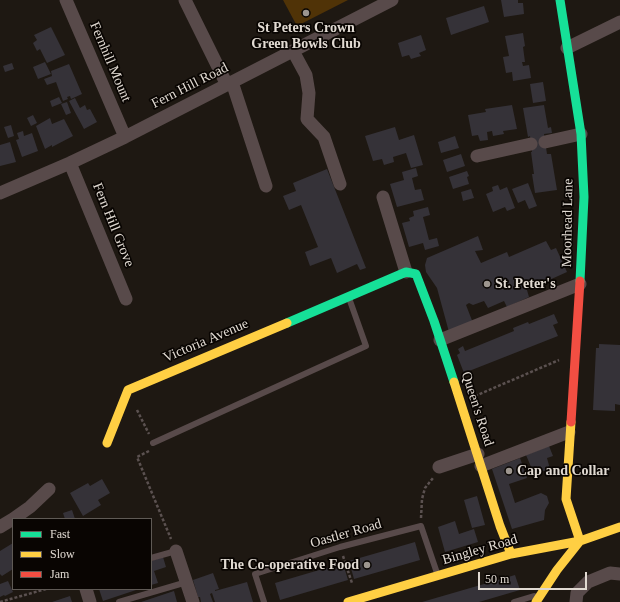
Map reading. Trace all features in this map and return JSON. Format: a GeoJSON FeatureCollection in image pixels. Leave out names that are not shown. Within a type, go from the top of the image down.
{"type":"FeatureCollection","features":[{"type":"Feature","properties":{"kind":"main road","name":"Moorhead Lane"},"geometry":{"type":"LineString","coordinates":[[560,0],[581,134],[584,197],[566,499],[580,540]]}},
{"type":"Feature","properties":{"kind":"main road","name":"Victoria Avenue"},"geometry":{"type":"LineString","coordinates":[[128,390],[348,296],[411,273]]}},
{"type":"Feature","properties":{"kind":"main road","name":"Queen's Road"},"geometry":{"type":"LineString","coordinates":[[411,273],[434,321],[500,526],[511,554]]}},
{"type":"Feature","properties":{"kind":"main road"},"geometry":{"type":"LineString","coordinates":[[107,443],[128,390]]}},
{"type":"Feature","properties":{"kind":"main road","name":"Bingley Road"},"geometry":{"type":"LineString","coordinates":[[348,602],[511,554],[580,540],[620,527]]}},
{"type":"Feature","properties":{"kind":"main road"},"geometry":{"type":"LineString","coordinates":[[539,598],[557,570],[580,540]]}},
{"type":"Feature","properties":{"kind":"street","name":"Fernhill Mount"},"geometry":{"type":"LineString","coordinates":[[66,0],[125,137]]}},
{"type":"Feature","properties":{"kind":"street"},"geometry":{"type":"LineString","coordinates":[[185,0],[230,83],[266,186]]}},
{"type":"Feature","properties":{"kind":"street","name":"Fern Hill Road"},"geometry":{"type":"LineString","coordinates":[[0,193],[70,163],[125,137],[392,0]]}},
{"type":"Feature","properties":{"kind":"street"},"geometry":{"type":"LineString","coordinates":[[567,48],[620,22]]}},
{"type":"Feature","properties":{"kind":"street"},"geometry":{"type":"LineString","coordinates":[[294,51],[306,75],[309,93],[307,120],[324,136],[340,184]]}},
{"type":"Feature","properties":{"kind":"street"},"geometry":{"type":"LineString","coordinates":[[545,142],[581,134]]}},
{"type":"Feature","properties":{"kind":"street"},"geometry":{"type":"LineString","coordinates":[[477,156],[531,144]]}},
{"type":"Feature","properties":{"kind":"street","name":"Fern Hill Grove"},"geometry":{"type":"LineString","coordinates":[[70,163],[126,299]]}},
{"type":"Feature","properties":{"kind":"street"},"geometry":{"type":"LineString","coordinates":[[383,197],[411,273]]}},
{"type":"Feature","properties":{"kind":"street"},"geometry":{"type":"LineString","coordinates":[[440,340],[580,284]]}},
{"type":"Feature","properties":{"kind":"street"},"geometry":{"type":"LineString","coordinates":[[439,467],[479,460],[569,432]]}},
{"type":"Feature","properties":{"kind":"street"},"geometry":{"type":"LineString","coordinates":[[14,518],[30,507],[49,489]]}},
{"type":"Feature","properties":{"kind":"street"},"geometry":{"type":"LineString","coordinates":[[0,527],[12,520]]}},
{"type":"Feature","properties":{"kind":"street"},"geometry":{"type":"LineString","coordinates":[[176,551],[193,602]]}},
{"type":"Feature","properties":{"kind":"street"},"geometry":{"type":"LineString","coordinates":[[576,597],[588,582],[610,573],[620,574]]}},
{"type":"Feature","properties":{"kind":"street"},"geometry":{"type":"LineString","coordinates":[[86,590],[90,602]]}},
{"type":"Feature","properties":{"kind":"lane"},"geometry":{"type":"LineString","coordinates":[[153,443],[366,346],[348,296]]}},
{"type":"Feature","properties":{"kind":"lane"},"geometry":{"type":"LineString","coordinates":[[421,526],[438,576]]}},
{"type":"Feature","properties":{"kind":"lane","name":"Oastler Road"},"geometry":{"type":"LineString","coordinates":[[264,602],[255,574],[340,547],[421,526]]}},
{"type":"Feature","properties":{"kind":"lane"},"geometry":{"type":"LineString","coordinates":[[152,558],[176,551]]}},
{"type":"Feature","properties":{"kind":"lane"},"geometry":{"type":"LineString","coordinates":[[119,602],[187,582]]}},
{"type":"Feature","properties":{"kind":"lane"},"geometry":{"type":"LineString","coordinates":[[514,602],[539,598]]}},
{"type":"Feature","properties":{"kind":"path"},"geometry":{"type":"LineString","coordinates":[[460,402],[574,354]]}},
{"type":"Feature","properties":{"kind":"path"},"geometry":{"type":"LineString","coordinates":[[128,390],[156,448],[137,457],[176,551]]}},
{"type":"Feature","properties":{"kind":"path"},"geometry":{"type":"LineString","coordinates":[[421,526],[422,499],[425,488],[433,480],[439,467]]}},
{"type":"Feature","properties":{"kind":"path"},"geometry":{"type":"LineString","coordinates":[[340,547],[357,599]]}},
{"type":"Feature","properties":{"kind":"path"},"geometry":{"type":"LineString","coordinates":[[0,602],[42,590]]}},
{"type":"Feature","properties":{"kind":"shaded area","name":"St Peters Crown Green Bowls Club"},"geometry":{"type":"Polygon","coordinates":[[[283,0],[348,0],[297,26],[283,0]]]}},
{"type":"Feature","properties":{"kind":"building"},"geometry":{"type":"Polygon","coordinates":[[[501,0],[518,0],[518,3],[523,3],[524,14],[504,17],[501,0]]]}},
{"type":"Feature","properties":{"kind":"building"},"geometry":{"type":"Polygon","coordinates":[[[484,6],[489,22],[451,35],[446,18],[484,6]]]}},
{"type":"Feature","properties":{"kind":"building"},"geometry":{"type":"Polygon","coordinates":[[[51,27],[65,55],[47,63],[40,49],[37,51],[33,43],[37,40],[34,35],[51,27]]]}},
{"type":"Feature","properties":{"kind":"building"},"geometry":{"type":"Polygon","coordinates":[[[523,33],[525,62],[522,62],[523,66],[529,65],[531,78],[513,81],[512,72],[506,73],[503,57],[509,56],[505,36],[523,33]]]}},
{"type":"Feature","properties":{"kind":"building"},"geometry":{"type":"Polygon","coordinates":[[[421,35],[426,50],[419,53],[421,56],[411,59],[409,55],[402,57],[398,43],[421,35]]]}},
{"type":"Feature","properties":{"kind":"building"},"geometry":{"type":"Polygon","coordinates":[[[45,62],[51,74],[38,79],[33,67],[45,62]]]}},
{"type":"Feature","properties":{"kind":"building"},"geometry":{"type":"Polygon","coordinates":[[[12,63],[14,69],[5,72],[3,66],[12,63]]]}},
{"type":"Feature","properties":{"kind":"building"},"geometry":{"type":"Polygon","coordinates":[[[69,64],[82,94],[71,99],[70,96],[67,97],[68,99],[63,101],[56,82],[47,85],[44,79],[52,76],[51,71],[69,64]]]}},
{"type":"Feature","properties":{"kind":"building"},"geometry":{"type":"Polygon","coordinates":[[[543,82],[546,101],[533,103],[530,84],[543,82]]]}},
{"type":"Feature","properties":{"kind":"building"},"geometry":{"type":"Polygon","coordinates":[[[59,97],[62,103],[52,107],[50,101],[59,97]]]}},
{"type":"Feature","properties":{"kind":"building"},"geometry":{"type":"Polygon","coordinates":[[[75,98],[80,108],[85,105],[87,110],[90,109],[97,122],[84,129],[69,101],[75,98]]]}},
{"type":"Feature","properties":{"kind":"building"},"geometry":{"type":"Polygon","coordinates":[[[67,102],[71,113],[66,115],[61,104],[67,102]]]}},
{"type":"Feature","properties":{"kind":"building"},"geometry":{"type":"Polygon","coordinates":[[[512,105],[517,129],[503,131],[504,134],[493,136],[492,131],[487,132],[488,140],[480,141],[478,135],[472,136],[468,115],[486,112],[485,109],[512,105]]]}},
{"type":"Feature","properties":{"kind":"building"},"geometry":{"type":"Polygon","coordinates":[[[544,105],[548,128],[551,127],[552,133],[544,134],[547,154],[551,154],[557,190],[535,193],[532,174],[534,174],[530,136],[528,137],[523,108],[544,105]]]}},
{"type":"Feature","properties":{"kind":"building"},"geometry":{"type":"Polygon","coordinates":[[[33,115],[37,123],[31,126],[27,118],[33,115]]]}},
{"type":"Feature","properties":{"kind":"building"},"geometry":{"type":"Polygon","coordinates":[[[50,118],[52,124],[64,119],[73,136],[45,149],[36,126],[50,118]]]}},
{"type":"Feature","properties":{"kind":"building"},"geometry":{"type":"Polygon","coordinates":[[[11,125],[14,136],[8,138],[4,127],[11,125]]]}},
{"type":"Feature","properties":{"kind":"building"},"geometry":{"type":"Polygon","coordinates":[[[395,127],[399,140],[414,135],[423,165],[411,168],[406,153],[393,157],[394,162],[384,165],[382,159],[373,161],[365,136],[395,127]]]}},
{"type":"Feature","properties":{"kind":"building"},"geometry":{"type":"Polygon","coordinates":[[[23,131],[24,136],[32,133],[38,151],[22,157],[16,140],[19,139],[17,133],[23,131]]]}},
{"type":"Feature","properties":{"kind":"building"},"geometry":{"type":"Polygon","coordinates":[[[455,136],[459,148],[441,153],[438,142],[455,136]]]}},
{"type":"Feature","properties":{"kind":"building"},"geometry":{"type":"Polygon","coordinates":[[[10,142],[16,162],[0,166],[0,145],[10,142]]]}},
{"type":"Feature","properties":{"kind":"building"},"geometry":{"type":"Polygon","coordinates":[[[461,154],[465,166],[447,172],[443,160],[461,154]]]}},
{"type":"Feature","properties":{"kind":"building"},"geometry":{"type":"Polygon","coordinates":[[[416,168],[418,176],[412,178],[415,190],[421,189],[424,200],[397,207],[390,184],[404,180],[402,172],[416,168]]]}},
{"type":"Feature","properties":{"kind":"building"},"geometry":{"type":"Polygon","coordinates":[[[327,169],[366,268],[360,270],[357,264],[337,273],[331,258],[310,266],[305,252],[318,247],[301,205],[289,210],[283,196],[296,191],[293,183],[327,169]]]}},
{"type":"Feature","properties":{"kind":"building"},"geometry":{"type":"Polygon","coordinates":[[[467,171],[469,176],[467,177],[469,184],[453,189],[449,177],[467,171]]]}},
{"type":"Feature","properties":{"kind":"building"},"geometry":{"type":"Polygon","coordinates":[[[528,183],[537,206],[529,209],[525,200],[518,203],[512,189],[528,183]]]}},
{"type":"Feature","properties":{"kind":"building"},"geometry":{"type":"Polygon","coordinates":[[[498,185],[500,190],[507,187],[515,208],[507,211],[505,207],[493,212],[486,194],[493,191],[492,187],[498,185]]]}},
{"type":"Feature","properties":{"kind":"building"},"geometry":{"type":"Polygon","coordinates":[[[471,189],[474,198],[463,201],[461,192],[471,189]]]}},
{"type":"Feature","properties":{"kind":"building"},"geometry":{"type":"Polygon","coordinates":[[[428,207],[430,215],[423,217],[429,240],[437,238],[439,246],[425,250],[423,243],[409,247],[402,223],[410,221],[409,218],[414,216],[413,211],[428,207]]]}},
{"type":"Feature","properties":{"kind":"building","name":"St. Peter's"},"geometry":{"type":"Polygon","coordinates":[[[478,236],[483,250],[475,251],[481,263],[507,252],[509,257],[546,241],[551,250],[556,248],[567,272],[527,290],[529,297],[507,307],[504,301],[488,308],[484,301],[473,305],[469,303],[466,305],[473,323],[449,332],[437,288],[426,272],[425,265],[427,258],[478,236]]]}},
{"type":"Feature","properties":{"kind":"building"},"geometry":{"type":"Polygon","coordinates":[[[554,314],[558,323],[553,325],[558,336],[464,373],[457,355],[460,353],[458,349],[463,346],[465,351],[514,331],[513,328],[528,322],[529,324],[554,314]]]}},
{"type":"Feature","properties":{"kind":"building"},"geometry":{"type":"Polygon","coordinates":[[[599,344],[620,345],[620,405],[615,404],[615,411],[593,410],[596,348],[599,348],[599,344]]]}},
{"type":"Feature","properties":{"kind":"building"},"geometry":{"type":"Polygon","coordinates":[[[549,446],[553,456],[547,458],[550,469],[534,474],[526,455],[549,446]]]}},
{"type":"Feature","properties":{"kind":"building"},"geometry":{"type":"Polygon","coordinates":[[[520,458],[527,478],[509,484],[515,503],[541,493],[547,496],[549,503],[545,510],[544,520],[512,529],[492,469],[520,458]]]}},
{"type":"Feature","properties":{"kind":"building"},"geometry":{"type":"Polygon","coordinates":[[[102,479],[110,493],[98,500],[101,505],[83,516],[70,493],[88,483],[90,486],[102,479]]]}},
{"type":"Feature","properties":{"kind":"building"},"geometry":{"type":"Polygon","coordinates":[[[477,496],[485,525],[472,528],[464,500],[477,496]]]}},
{"type":"Feature","properties":{"kind":"building"},"geometry":{"type":"Polygon","coordinates":[[[72,510],[75,518],[65,518],[63,513],[72,510]]]}},
{"type":"Feature","properties":{"kind":"building"},"geometry":{"type":"Polygon","coordinates":[[[455,521],[459,534],[474,529],[478,542],[445,552],[438,527],[455,521]]]}},
{"type":"Feature","properties":{"kind":"building"},"geometry":{"type":"Polygon","coordinates":[[[415,542],[420,560],[354,579],[349,561],[415,542]]]}},
{"type":"Feature","properties":{"kind":"building"},"geometry":{"type":"Polygon","coordinates":[[[12,544],[12,570],[2,576],[0,574],[0,551],[12,544]]]}},
{"type":"Feature","properties":{"kind":"building"},"geometry":{"type":"Polygon","coordinates":[[[163,557],[166,567],[154,571],[158,583],[152,585],[152,561],[163,557]]]}},
{"type":"Feature","properties":{"kind":"building"},"geometry":{"type":"Polygon","coordinates":[[[343,563],[348,580],[280,600],[275,583],[343,563]]]}},
{"type":"Feature","properties":{"kind":"building"},"geometry":{"type":"Polygon","coordinates":[[[213,573],[219,589],[215,591],[247,582],[253,602],[215,602],[212,593],[210,594],[213,602],[201,602],[193,580],[213,573]]]}},
{"type":"Feature","properties":{"kind":"building"},"geometry":{"type":"Polygon","coordinates":[[[515,575],[520,590],[479,602],[422,602],[515,575]]]}},
{"type":"Feature","properties":{"kind":"building"},"geometry":{"type":"Polygon","coordinates":[[[8,581],[13,592],[0,597],[0,584],[8,581]]]}},
{"type":"Feature","properties":{"kind":"building"},"geometry":{"type":"Polygon","coordinates":[[[99,590],[136,590],[103,601],[99,590]]]}},
{"type":"Feature","properties":{"kind":"building"},"geometry":{"type":"Polygon","coordinates":[[[174,591],[177,602],[141,602],[174,591]]]}},
{"type":"Feature","properties":{"kind":"building"},"geometry":{"type":"Polygon","coordinates":[[[70,596],[72,602],[52,602],[70,596]]]}},
{"type":"Feature","properties":{"kind":"traffic: fast"},"geometry":{"type":"LineString","coordinates":[[560,0],[581,134],[584,197],[580,281]]}},
{"type":"Feature","properties":{"kind":"traffic: fast"},"geometry":{"type":"LineString","coordinates":[[287,323],[406,272],[416,274],[434,321],[454,382]]}},
{"type":"Feature","properties":{"kind":"traffic: slow"},"geometry":{"type":"LineString","coordinates":[[107,443],[128,390],[287,323]]}},
{"type":"Feature","properties":{"kind":"traffic: slow"},"geometry":{"type":"LineString","coordinates":[[454,382],[500,526],[511,554]]}},
{"type":"Feature","properties":{"kind":"traffic: slow"},"geometry":{"type":"LineString","coordinates":[[571,422],[566,499],[580,541]]}},
{"type":"Feature","properties":{"kind":"traffic: slow"},"geometry":{"type":"LineString","coordinates":[[348,602],[511,554],[580,541],[620,527]]}},
{"type":"Feature","properties":{"kind":"traffic: slow"},"geometry":{"type":"LineString","coordinates":[[536,602],[557,570],[580,541]]}},
{"type":"Feature","properties":{"kind":"traffic: jam"},"geometry":{"type":"LineString","coordinates":[[571,422],[580,281]]}},
{"type":"Feature","properties":{"kind":"place","name":"St Peters Crown Green Bowls Club"},"geometry":{"type":"Point","coordinates":[306,13]}},
{"type":"Feature","properties":{"kind":"place","name":"St. Peter's"},"geometry":{"type":"Point","coordinates":[487,284]}},
{"type":"Feature","properties":{"kind":"place","name":"Cap and Collar"},"geometry":{"type":"Point","coordinates":[509,471]}},
{"type":"Feature","properties":{"kind":"place","name":"The Co-operative Food"},"geometry":{"type":"Point","coordinates":[367,565]}}]}
